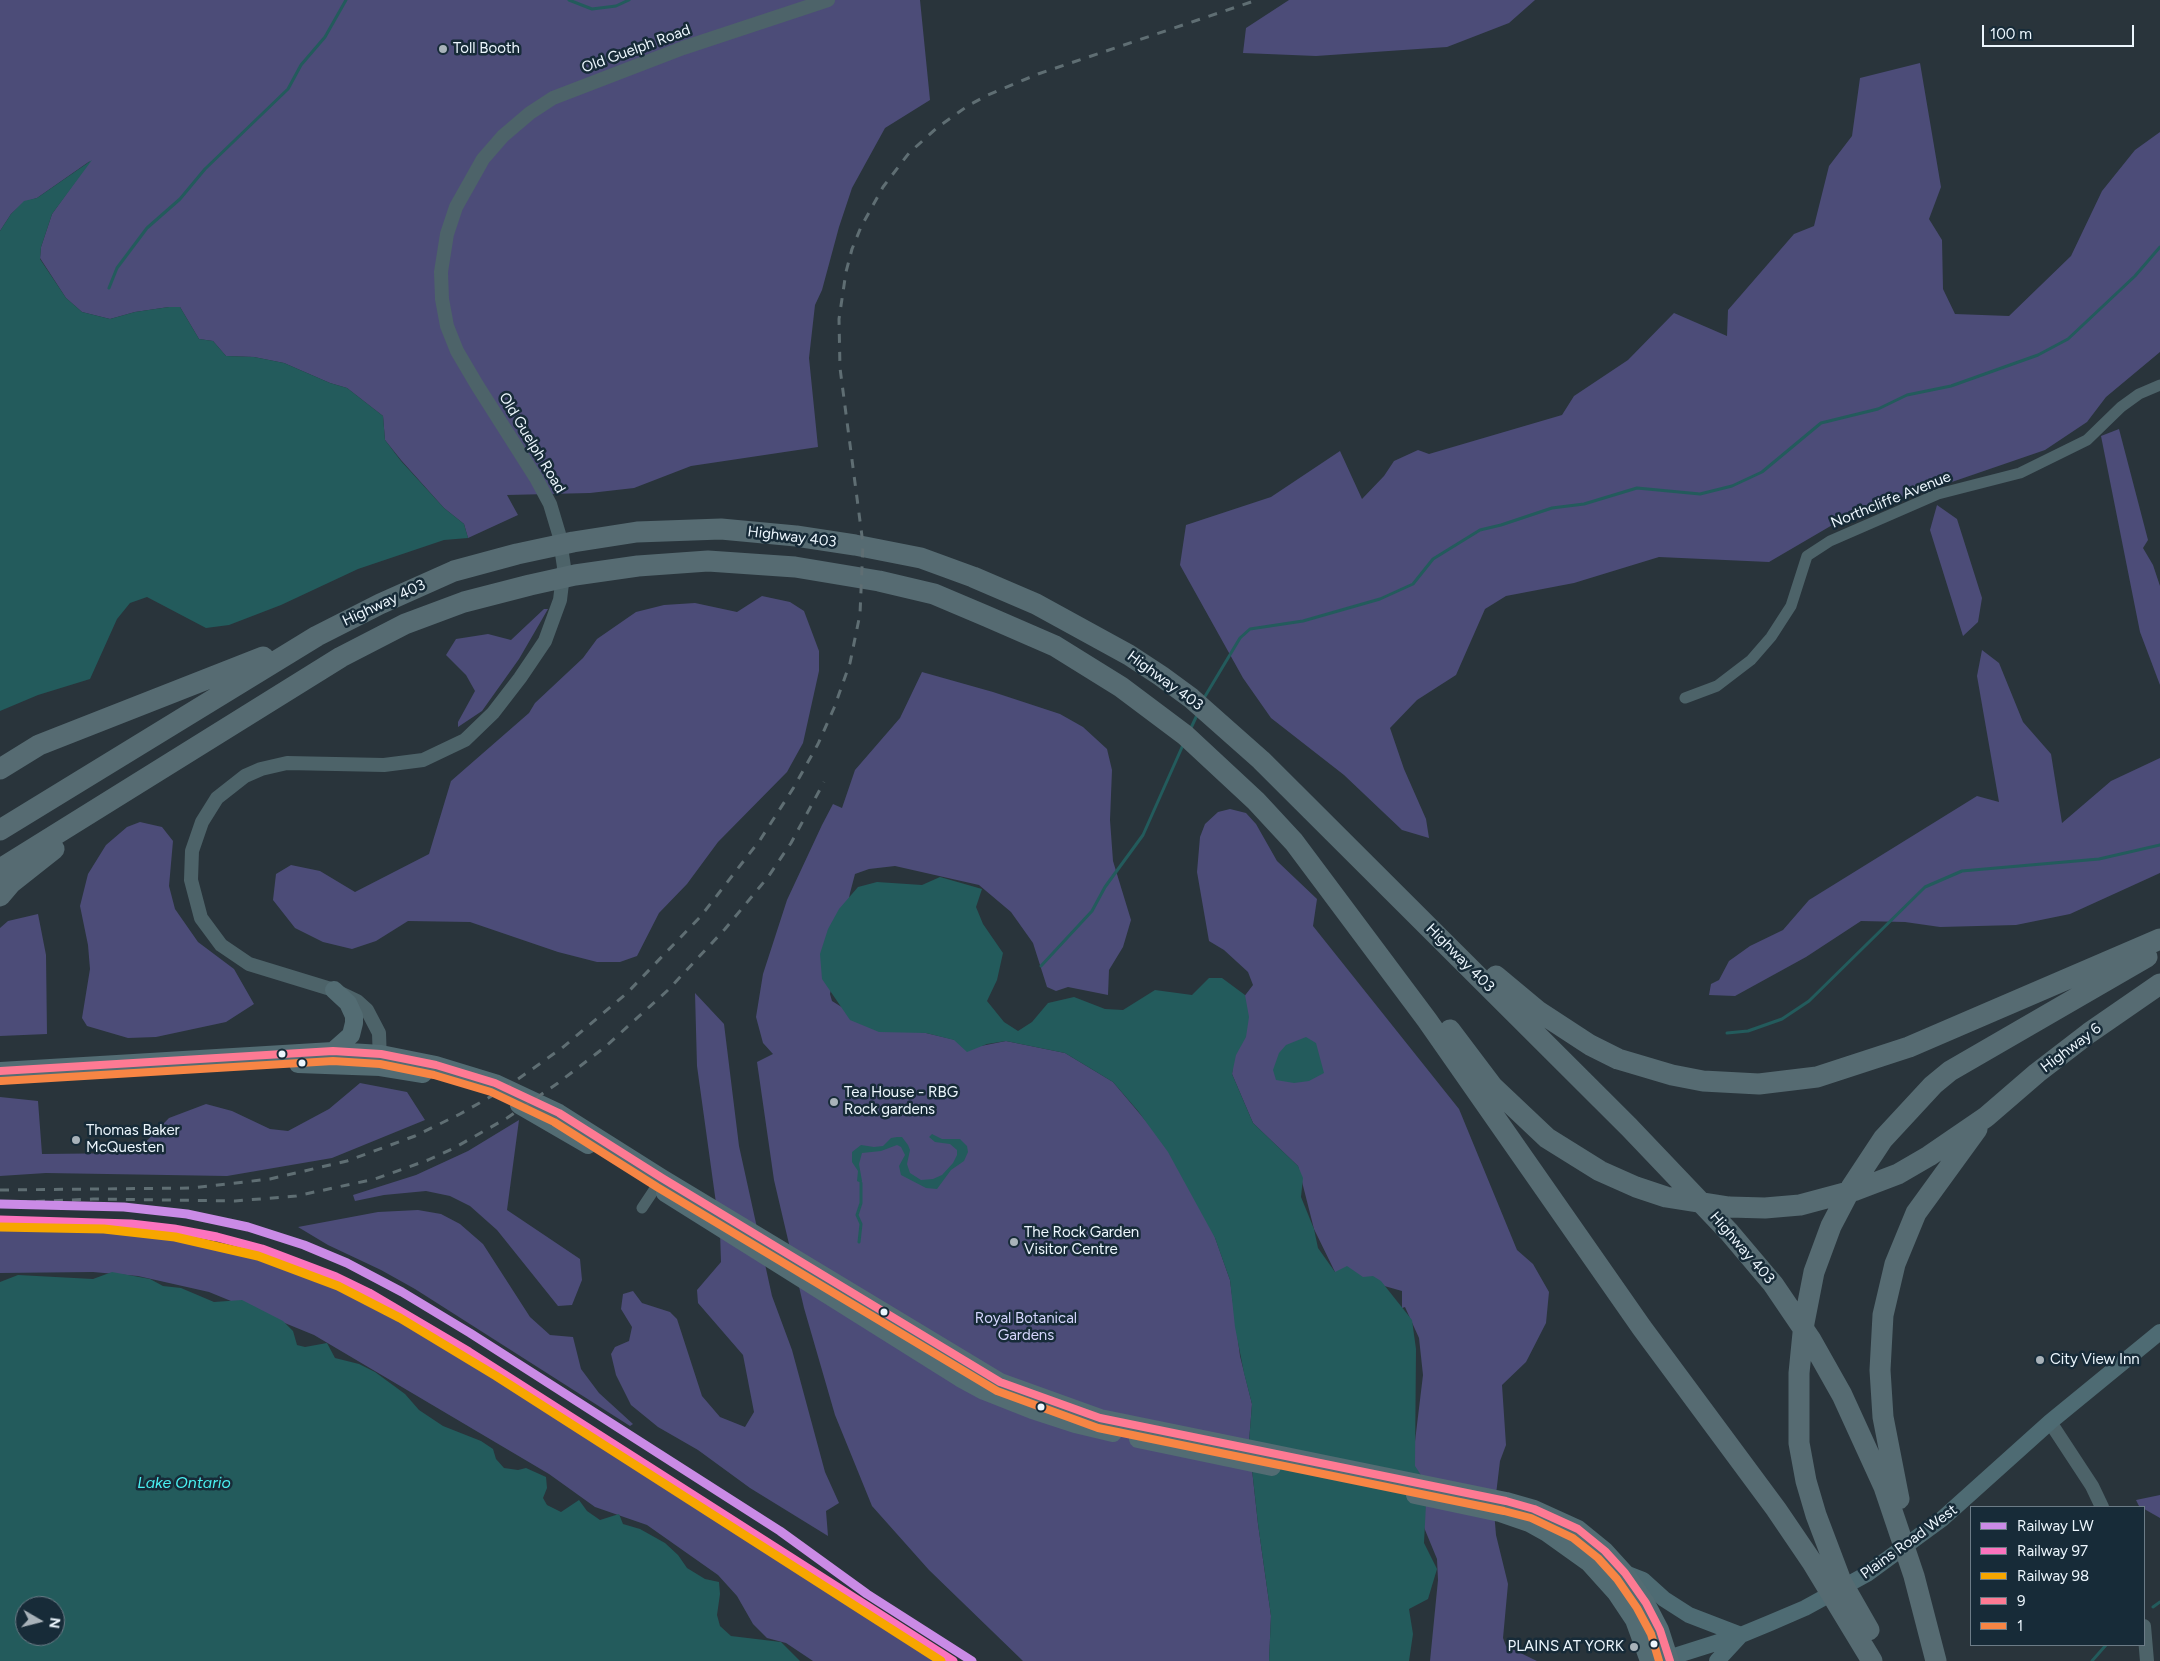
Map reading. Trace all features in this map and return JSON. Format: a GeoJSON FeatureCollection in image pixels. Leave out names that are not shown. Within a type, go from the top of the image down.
{"type":"FeatureCollection","features":[{"type":"Feature","properties":{"kind":"highway","name":"Highway 403"},"geometry":{"type":"LineString","coordinates":[[0,830],[317,636],[380,604],[454,571],[517,554],[573,542],[637,532],[721,529],[796,536],[921,558],[973,577],[1036,604],[1129,655],[1191,698],[1271,769],[1655,1154],[1730,1232],[1773,1284],[1811,1340],[1842,1395],[1884,1487],[1914,1576],[1936,1661]]}},
{"type":"Feature","properties":{"kind":"highway","name":"Highway 403"},"geometry":{"type":"LineString","coordinates":[[0,868],[341,657],[406,624],[464,602],[530,584],[575,575],[638,566],[708,561],[795,567],[879,581],[934,594],[1055,646],[1121,687],[1186,735],[1256,801],[1294,842],[1427,1020],[1642,1328],[1776,1509],[1812,1562],[1872,1661]]}},
{"type":"Feature","properties":{"kind":"highway"},"geometry":{"type":"LineString","coordinates":[[0,769],[39,745],[317,636]]}},
{"type":"Feature","properties":{"kind":"highway"},"geometry":{"type":"LineString","coordinates":[[0,896],[11,883],[61,843],[128,799],[216,735]]}},
{"type":"Feature","properties":{"kind":"highway"},"geometry":{"type":"LineString","coordinates":[[1271,769],[1369,853],[1500,980],[1538,1011],[1590,1045],[1618,1059],[1664,1073],[1703,1081],[1759,1084],[1817,1077],[1844,1069],[1909,1046],[2160,939]]}},
{"type":"Feature","properties":{"kind":"highway"},"geometry":{"type":"LineString","coordinates":[[1317,871],[1356,908],[1493,1087],[1547,1138],[1600,1171],[1636,1187],[1666,1197],[1729,1207],[1765,1208],[1800,1205],[1856,1190],[1898,1174],[1929,1156],[1986,1117]]}},
{"type":"Feature","properties":{"kind":"highway"},"geometry":{"type":"LineString","coordinates":[[1885,1661],[1842,1581],[1806,1481],[1799,1443],[1799,1373],[1804,1323],[1814,1272],[1831,1226],[1852,1186],[1890,1130],[1933,1085],[1950,1071],[2160,949]]}},
{"type":"Feature","properties":{"kind":"highway","name":"Highway 6"},"geometry":{"type":"LineString","coordinates":[[1986,1117],[2037,1073],[2089,1033],[2160,984]]}},
{"type":"Feature","properties":{"kind":"highway"},"geometry":{"type":"LineString","coordinates":[[1914,1576],[1883,1417],[1880,1370],[1882,1315],[1895,1264],[1916,1213],[1986,1117]]}},
{"type":"Feature","properties":{"kind":"main road"},"geometry":{"type":"LineString","coordinates":[[333,1051],[351,1035],[354,1023],[354,1016],[348,1003],[334,990]]}},
{"type":"Feature","properties":{"kind":"main road"},"geometry":{"type":"LineString","coordinates":[[0,1072],[333,1051],[380,1060],[435,1076],[464,1078],[505,1098],[554,1118],[742,1234],[846,1306],[960,1378],[984,1391],[1075,1424],[1181,1442],[1503,1507],[1534,1509],[1578,1530],[1604,1551],[1625,1573],[1646,1603],[1660,1630],[1666,1660]]}},
{"type":"Feature","properties":{"kind":"main road"},"geometry":{"type":"LineString","coordinates":[[0,1080],[380,1060]]}},
{"type":"Feature","properties":{"kind":"main road"},"geometry":{"type":"LineString","coordinates":[[742,1234],[830,1279],[1000,1382],[1100,1418],[1181,1442]]}},
{"type":"Feature","properties":{"kind":"main road","name":"Plains Road West"},"geometry":{"type":"LineString","coordinates":[[1666,1660],[1742,1634],[1805,1608],[1867,1574],[1942,1520],[2050,1422],[2158,1337]]}},
{"type":"Feature","properties":{"kind":"main road"},"geometry":{"type":"LineString","coordinates":[[1503,1507],[1548,1533],[1589,1563],[1616,1593],[1634,1620],[1649,1661]]}},
{"type":"Feature","properties":{"kind":"main road"},"geometry":{"type":"LineString","coordinates":[[1625,1573],[1643,1580],[1664,1598],[1689,1615],[1742,1634],[1717,1661]]}},
{"type":"Feature","properties":{"kind":"street","name":"Old Guelph Road"},"geometry":{"type":"LineString","coordinates":[[380,1060],[379,1032],[367,1010],[357,1001],[334,990],[249,964],[221,945],[201,918],[191,880],[192,851],[202,822],[217,798],[245,776],[261,769],[287,763],[384,766],[423,760],[465,740],[493,713],[545,641],[560,600],[564,567],[557,526],[550,504],[536,478],[457,351],[447,326],[442,299],[442,272],[447,234],[466,186],[483,159],[503,136],[530,113],[553,98],[683,48],[828,0]]}},
{"type":"Feature","properties":{"kind":"street","name":"Northcliffe Avenue"},"geometry":{"type":"LineString","coordinates":[[1684,698],[1717,686],[1751,660],[1771,637],[1791,606],[1808,556],[1830,541],[1938,494],[2020,473],[2086,440],[2121,407],[2139,394],[2160,386]]}},
{"type":"Feature","properties":{"kind":"street"},"geometry":{"type":"LineString","coordinates":[[642,1208],[659,1183]]}},
{"type":"Feature","properties":{"kind":"street"},"geometry":{"type":"LineString","coordinates":[[2050,1422],[2092,1486],[2102,1506]]}},
{"type":"Feature","properties":{"kind":"street"},"geometry":{"type":"LineString","coordinates":[[2145,1638],[2147,1661]]}},
{"type":"Feature","properties":{"kind":"green space"},"geometry":{"type":"Polygon","coordinates":[[[0,0],[920,0],[930,100],[885,128],[852,188],[839,227],[822,290],[815,305],[809,358],[818,447],[691,466],[634,488],[590,493],[507,495],[518,515],[468,538],[464,524],[444,508],[385,440],[383,416],[347,388],[330,383],[284,363],[254,357],[226,356],[213,341],[199,339],[180,307],[135,312],[110,319],[82,312],[66,298],[40,258],[41,247],[52,214],[90,161],[37,198],[24,202],[11,214],[0,231],[0,0]]]}},
{"type":"Feature","properties":{"kind":"green space"},"geometry":{"type":"Polygon","coordinates":[[[1289,0],[1535,0],[1509,23],[1447,47],[1316,56],[1243,53],[1246,28],[1289,0]]]}},
{"type":"Feature","properties":{"kind":"green space"},"geometry":{"type":"Polygon","coordinates":[[[1920,63],[1941,187],[1929,219],[1942,240],[1943,289],[1955,314],[2009,316],[2071,256],[2102,191],[2135,150],[2160,132],[2160,352],[2106,397],[2087,422],[2045,450],[1946,484],[1858,510],[1769,562],[1659,557],[1574,583],[1506,596],[1485,609],[1456,675],[1417,700],[1390,728],[1404,769],[1426,819],[1429,838],[1402,830],[1344,775],[1271,718],[1243,678],[1180,565],[1186,525],[1271,497],[1340,451],[1362,499],[1384,476],[1394,461],[1418,450],[1429,454],[1562,415],[1574,396],[1628,360],[1674,313],[1727,336],[1728,310],[1794,234],[1814,226],[1829,166],[1852,136],[1860,78],[1920,63]]]}},
{"type":"Feature","properties":{"kind":"green space"},"geometry":{"type":"Polygon","coordinates":[[[2119,429],[2148,540],[2143,548],[2153,565],[2160,586],[2160,685],[2140,632],[2101,436],[2119,429]]]}},
{"type":"Feature","properties":{"kind":"green space"},"geometry":{"type":"Polygon","coordinates":[[[1937,505],[1957,519],[1982,598],[1978,622],[1963,636],[1930,530],[1937,505]]]}},
{"type":"Feature","properties":{"kind":"green space"},"geometry":{"type":"Polygon","coordinates":[[[762,596],[790,602],[804,611],[819,651],[819,671],[803,743],[787,772],[718,842],[687,884],[659,913],[637,956],[620,962],[597,962],[558,952],[470,922],[408,921],[376,941],[352,949],[323,942],[295,928],[273,900],[276,874],[291,865],[320,871],[355,892],[429,854],[451,781],[529,713],[535,703],[583,658],[597,639],[636,612],[664,605],[695,603],[737,612],[762,596]]]}},
{"type":"Feature","properties":{"kind":"green space"},"geometry":{"type":"Polygon","coordinates":[[[544,609],[548,609],[519,659],[482,711],[458,727],[458,722],[475,691],[466,675],[446,655],[456,639],[488,634],[511,640],[544,609]]]}},
{"type":"Feature","properties":{"kind":"green space"},"geometry":{"type":"Polygon","coordinates":[[[1982,650],[1999,663],[2023,722],[2051,754],[2062,823],[2111,781],[2160,758],[2160,873],[2070,914],[2016,925],[1940,927],[1905,922],[1861,921],[1806,957],[1735,996],[1709,995],[1711,984],[1719,980],[1729,961],[1750,946],[1783,930],[1809,900],[1977,796],[1999,802],[1977,676],[1982,650]]]}},
{"type":"Feature","properties":{"kind":"green space","name":"Royal Botanical Gardens"},"geometry":{"type":"Polygon","coordinates":[[[922,672],[993,692],[1060,714],[1083,727],[1107,749],[1112,770],[1110,820],[1113,861],[1131,920],[1123,947],[1109,970],[1108,995],[1068,987],[1056,991],[1047,987],[1033,943],[1011,912],[979,885],[895,866],[869,869],[855,874],[830,994],[832,1001],[867,1023],[926,1033],[981,1046],[1006,1041],[1065,1053],[1113,1082],[1194,1178],[1230,1280],[1240,1356],[1252,1404],[1249,1442],[1271,1616],[1269,1661],[1023,1661],[929,1570],[872,1506],[835,1415],[804,1308],[774,1180],[757,1062],[773,1054],[763,1043],[756,1017],[763,974],[787,900],[822,825],[833,804],[842,808],[855,770],[900,718],[922,672]]]}},
{"type":"Feature","properties":{"kind":"green space"},"geometry":{"type":"Polygon","coordinates":[[[1230,809],[1246,813],[1256,824],[1277,861],[1317,899],[1313,926],[1459,1109],[1517,1250],[1533,1264],[1549,1292],[1546,1323],[1526,1362],[1502,1385],[1506,1445],[1500,1461],[1494,1511],[1496,1535],[1508,1584],[1503,1638],[1506,1646],[1537,1661],[1430,1661],[1438,1580],[1437,1559],[1409,1491],[1423,1375],[1419,1338],[1405,1307],[1402,1308],[1402,1291],[1335,1272],[1314,1229],[1298,1166],[1253,1123],[1232,1074],[1240,1002],[1253,985],[1248,972],[1224,950],[1209,941],[1197,872],[1200,837],[1205,824],[1218,812],[1230,809]]]}},
{"type":"Feature","properties":{"kind":"green space"},"geometry":{"type":"Polygon","coordinates":[[[140,822],[162,827],[173,841],[169,886],[175,909],[198,942],[234,969],[254,1004],[226,1022],[156,1037],[128,1038],[87,1026],[82,1018],[90,969],[88,945],[80,906],[88,874],[106,845],[127,827],[140,822]]]}},
{"type":"Feature","properties":{"kind":"green space"},"geometry":{"type":"Polygon","coordinates":[[[38,914],[46,955],[47,1034],[0,1036],[0,928],[8,921],[38,914]]]}},
{"type":"Feature","properties":{"kind":"green space"},"geometry":{"type":"Polygon","coordinates":[[[695,993],[724,1024],[739,1146],[772,1296],[792,1350],[825,1472],[839,1503],[826,1511],[828,1536],[750,1488],[698,1450],[658,1427],[631,1405],[616,1375],[611,1354],[615,1347],[629,1341],[632,1327],[621,1309],[623,1294],[633,1291],[642,1303],[670,1312],[677,1319],[702,1396],[720,1417],[745,1427],[754,1412],[743,1355],[698,1303],[697,1290],[721,1262],[720,1232],[697,1066],[695,993]]]}},
{"type":"Feature","properties":{"kind":"green space"},"geometry":{"type":"Polygon","coordinates":[[[360,1083],[407,1092],[425,1120],[332,1158],[227,1176],[46,1173],[0,1176],[0,1097],[38,1101],[42,1154],[135,1153],[169,1118],[206,1104],[232,1111],[270,1129],[288,1131],[329,1109],[360,1083]]]}},
{"type":"Feature","properties":{"kind":"green space"},"geometry":{"type":"Polygon","coordinates":[[[519,1120],[507,1210],[580,1259],[582,1280],[572,1305],[558,1306],[497,1230],[470,1206],[450,1196],[426,1191],[384,1195],[355,1201],[353,1195],[416,1175],[468,1151],[519,1120]]]}},
{"type":"Feature","properties":{"kind":"green space"},"geometry":{"type":"Polygon","coordinates":[[[418,1210],[441,1214],[460,1224],[483,1244],[530,1317],[550,1335],[573,1337],[581,1369],[599,1393],[633,1424],[630,1426],[415,1289],[381,1270],[328,1245],[298,1227],[378,1212],[418,1210]]]}},
{"type":"Feature","properties":{"kind":"green space"},"geometry":{"type":"Polygon","coordinates":[[[0,1226],[124,1231],[199,1240],[306,1266],[376,1300],[523,1391],[635,1467],[805,1567],[945,1661],[813,1661],[786,1643],[767,1638],[753,1624],[737,1596],[718,1575],[647,1525],[595,1507],[549,1474],[314,1335],[209,1292],[138,1276],[93,1272],[0,1273],[0,1226]]]}},
{"type":"Feature","properties":{"kind":"green space"},"geometry":{"type":"Polygon","coordinates":[[[2160,1495],[2160,1518],[2145,1509],[2145,1506],[2139,1506],[2136,1500],[2160,1495]]]}},
{"type":"Feature","properties":{"kind":"water"},"geometry":{"type":"Polygon","coordinates":[[[92,160],[52,214],[41,247],[40,259],[66,298],[82,312],[110,319],[135,312],[180,307],[199,339],[213,341],[226,356],[254,357],[284,363],[330,383],[347,388],[383,416],[385,440],[401,461],[444,508],[464,524],[468,538],[444,540],[358,569],[281,605],[229,625],[206,628],[147,597],[130,603],[117,619],[90,679],[38,695],[0,711],[0,231],[11,214],[24,201],[37,198],[92,160]]]}},
{"type":"Feature","properties":{"kind":"water"},"geometry":{"type":"Polygon","coordinates":[[[940,877],[982,889],[976,907],[983,924],[1003,953],[997,980],[987,1001],[1004,1022],[1018,1031],[1032,1022],[1048,1003],[1074,997],[1105,1009],[1123,1010],[1155,990],[1192,995],[1209,978],[1222,978],[1245,995],[1249,1017],[1246,1037],[1236,1055],[1232,1074],[1253,1123],[1298,1166],[1303,1178],[1301,1197],[1314,1229],[1318,1248],[1335,1272],[1347,1266],[1363,1277],[1373,1276],[1381,1281],[1412,1320],[1416,1349],[1415,1466],[1427,1484],[1424,1543],[1437,1569],[1428,1599],[1409,1609],[1413,1634],[1409,1661],[1269,1661],[1271,1616],[1249,1442],[1252,1404],[1235,1327],[1230,1280],[1215,1238],[1168,1152],[1138,1111],[1113,1082],[1065,1053],[1006,1041],[987,1044],[967,1052],[954,1040],[926,1033],[879,1032],[850,1020],[822,979],[820,954],[828,929],[839,909],[858,887],[877,882],[922,885],[940,877]]]}},
{"type":"Feature","properties":{"kind":"water"},"geometry":{"type":"Polygon","coordinates":[[[1306,1037],[1316,1043],[1324,1073],[1309,1081],[1294,1083],[1276,1080],[1273,1070],[1279,1053],[1286,1045],[1306,1037]]]}},
{"type":"Feature","properties":{"kind":"water"},"geometry":{"type":"Polygon","coordinates":[[[932,1134],[942,1139],[960,1139],[967,1146],[968,1152],[964,1161],[951,1170],[937,1189],[926,1188],[901,1175],[899,1166],[905,1155],[901,1147],[897,1145],[881,1151],[862,1153],[859,1164],[862,1181],[861,1183],[857,1181],[858,1171],[852,1162],[852,1152],[861,1145],[883,1146],[891,1138],[897,1137],[902,1137],[910,1150],[907,1164],[910,1173],[921,1180],[933,1179],[942,1175],[953,1163],[957,1150],[950,1144],[935,1142],[929,1137],[932,1134]]]}},
{"type":"Feature","properties":{"kind":"water","name":"Lake Ontario"},"geometry":{"type":"Polygon","coordinates":[[[112,1272],[150,1279],[163,1286],[181,1288],[214,1302],[242,1300],[283,1321],[293,1331],[297,1345],[305,1347],[327,1343],[335,1358],[359,1364],[375,1372],[405,1394],[419,1410],[443,1426],[481,1441],[493,1449],[496,1459],[504,1468],[518,1470],[526,1468],[546,1477],[547,1488],[543,1498],[547,1505],[561,1512],[579,1500],[587,1511],[600,1520],[619,1514],[623,1524],[640,1529],[665,1543],[678,1555],[687,1568],[705,1579],[719,1582],[720,1594],[717,1615],[720,1626],[731,1636],[781,1642],[800,1661],[0,1661],[0,1282],[18,1275],[93,1279],[112,1272]]]}},
{"type":"Feature","properties":{"kind":"waterway"},"geometry":{"type":"LineString","coordinates":[[109,288],[117,268],[147,228],[180,199],[205,169],[288,89],[301,65],[325,37],[346,0]]}},
{"type":"Feature","properties":{"kind":"waterway"},"geometry":{"type":"LineString","coordinates":[[569,0],[592,9],[616,6],[629,0]]}},
{"type":"Feature","properties":{"kind":"waterway"},"geometry":{"type":"LineString","coordinates":[[1204,698],[1240,638],[1250,629],[1303,621],[1380,599],[1413,584],[1433,559],[1480,530],[1552,508],[1584,504],[1637,488],[1700,494],[1732,486],[1762,472],[1821,423],[1878,409],[1907,395],[1951,386],[2038,355],[2068,339],[2135,276],[2160,247]]}},
{"type":"Feature","properties":{"kind":"waterway"},"geometry":{"type":"LineString","coordinates":[[1190,730],[1198,713]]}},
{"type":"Feature","properties":{"kind":"waterway"},"geometry":{"type":"LineString","coordinates":[[1041,966],[1092,911],[1105,887],[1143,835],[1183,745]]}},
{"type":"Feature","properties":{"kind":"waterway"},"geometry":{"type":"LineString","coordinates":[[1727,1033],[1748,1031],[1782,1019],[1809,1001],[1925,887],[1962,871],[2099,859],[2160,845]]}},
{"type":"Feature","properties":{"kind":"waterway"},"geometry":{"type":"LineString","coordinates":[[859,1242],[861,1224],[857,1215],[861,1203],[861,1183]]}},
{"type":"Feature","properties":{"kind":"waterway"},"geometry":{"type":"LineString","coordinates":[[2153,1607],[2160,1602]]}},
{"type":"Feature","properties":{"kind":"waterway"},"geometry":{"type":"LineString","coordinates":[[2092,1661],[2105,1646]]}},
{"type":"Feature","properties":{"kind":"railway"},"geometry":{"type":"LineString","coordinates":[[0,1190],[192,1188],[270,1179],[347,1161],[415,1136],[460,1114],[504,1089],[562,1048],[627,993],[701,916],[760,840],[794,787],[818,744],[834,708],[850,663],[860,614],[863,544],[840,368],[839,319],[846,272],[852,249],[861,227],[883,187],[909,153],[938,127],[969,105],[988,95],[1038,74],[1257,0]]}},
{"type":"Feature","properties":{"kind":"railway"},"geometry":{"type":"LineString","coordinates":[[0,1203],[93,1199],[235,1201],[296,1196],[375,1179],[428,1160],[454,1148],[507,1118],[558,1083],[605,1047],[668,990],[725,929],[768,877],[791,843],[824,782]]}},
{"type":"Feature","properties":{"kind":"rail line","name":"LW"},"geometry":{"type":"LineString","coordinates":[[0,1204],[124,1207],[187,1214],[248,1227],[304,1245],[347,1263],[402,1292],[470,1333],[780,1531],[867,1594],[972,1661]]}},
{"type":"Feature","properties":{"kind":"rail line","name":"97"},"geometry":{"type":"LineString","coordinates":[[0,1220],[131,1224],[174,1229],[217,1237],[262,1249],[336,1277],[369,1293],[469,1352],[953,1661]]}},
{"type":"Feature","properties":{"kind":"rail line","name":"98"},"geometry":{"type":"LineString","coordinates":[[0,1227],[104,1229],[175,1237],[258,1256],[338,1286],[400,1318],[496,1376],[941,1661]]}},
{"type":"Feature","properties":{"kind":"transit line","name":"9"},"geometry":{"type":"LineString","coordinates":[[0,1071],[333,1051],[381,1054],[436,1065],[495,1083],[559,1113],[662,1178],[1000,1382],[1100,1418],[1506,1501],[1534,1509],[1578,1529],[1605,1551],[1625,1573],[1646,1603],[1660,1630],[1670,1661]]}},
{"type":"Feature","properties":{"kind":"transit line","name":"1"},"geometry":{"type":"LineString","coordinates":[[1,1081],[333,1061],[380,1064],[434,1075],[491,1092],[554,1122],[657,1187],[997,1391],[1098,1428],[1504,1511],[1531,1518],[1573,1538],[1598,1558],[1617,1579],[1637,1608],[1651,1634],[1659,1661]]}},
{"type":"Feature","properties":{"kind":"place","name":"Toll Booth"},"geometry":{"type":"Point","coordinates":[443,49]}},
{"type":"Feature","properties":{"kind":"place","name":"Tea House - RBG Rock gardens"},"geometry":{"type":"Point","coordinates":[834,1102]}},
{"type":"Feature","properties":{"kind":"place","name":"Thomas Baker McQuesten"},"geometry":{"type":"Point","coordinates":[76,1140]}},
{"type":"Feature","properties":{"kind":"place","name":"The Rock Garden Visitor Centre"},"geometry":{"type":"Point","coordinates":[1014,1242]}},
{"type":"Feature","properties":{"kind":"place","name":"City View Inn"},"geometry":{"type":"Point","coordinates":[2040,1360]}},
{"type":"Feature","properties":{"kind":"place","name":"PLAINS AT YORK"},"geometry":{"type":"Point","coordinates":[1634,1647]}}]}
